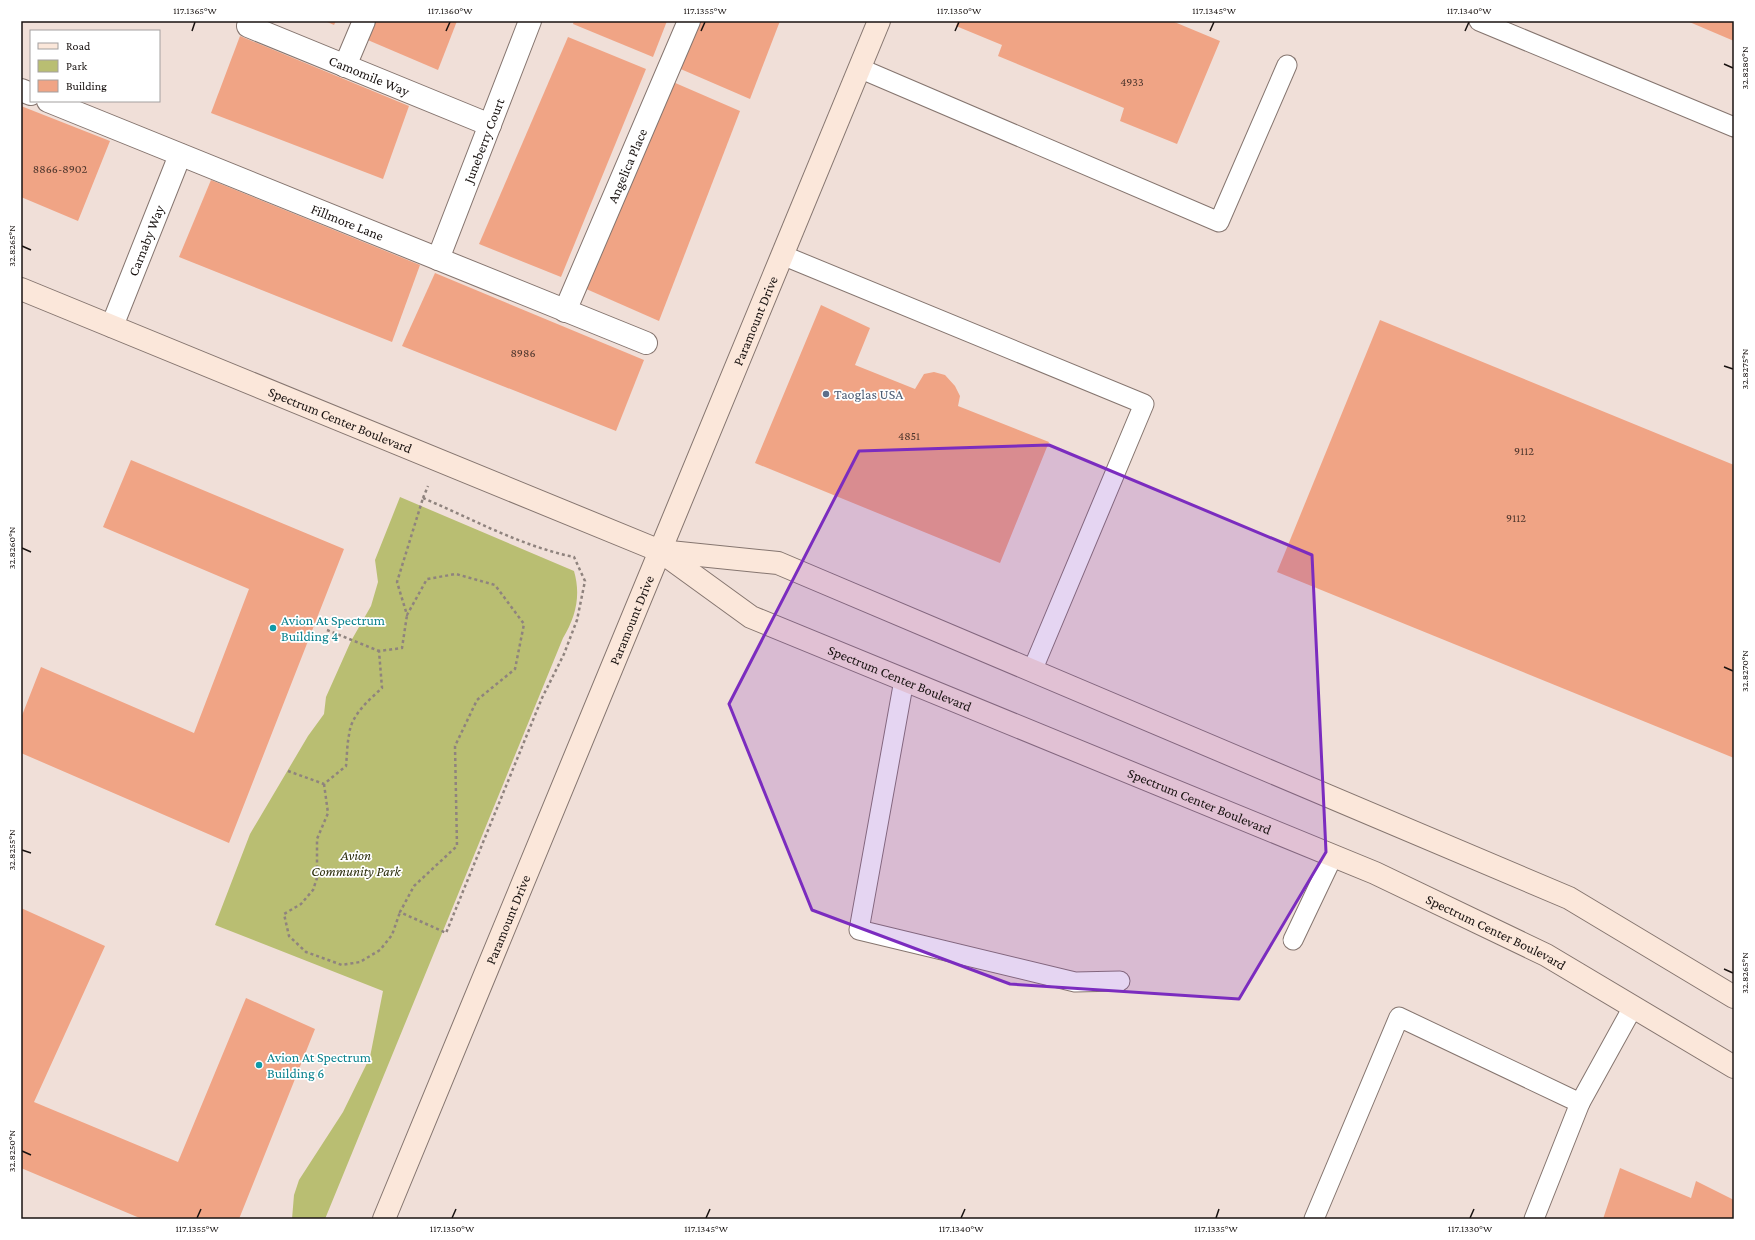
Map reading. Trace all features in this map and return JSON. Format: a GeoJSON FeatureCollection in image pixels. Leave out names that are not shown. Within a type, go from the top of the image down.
{"type":"FeatureCollection","features":[{"type":"Feature","properties":{"kind":"street"},"geometry":{"type":"LineString","coordinates":[[345,66],[364,21]]}},
{"type":"Feature","properties":{"kind":"street","name":"Juneberry Court"},"geometry":{"type":"LineString","coordinates":[[438,259],[530,21]]}},
{"type":"Feature","properties":{"kind":"street","name":"Angelica Place"},"geometry":{"type":"LineString","coordinates":[[565,311],[689,21]]}},
{"type":"Feature","properties":{"kind":"street","name":"Paramount Drive"},"geometry":{"type":"LineString","coordinates":[[384,1219],[879,21]]}},
{"type":"Feature","properties":{"kind":"street","name":"Camomile Way"},"geometry":{"type":"LineString","coordinates":[[248,26],[490,125]]}},
{"type":"Feature","properties":{"kind":"street","name":"Fillmore Lane"},"geometry":{"type":"LineString","coordinates":[[50,102],[646,343]]}},
{"type":"Feature","properties":{"kind":"street","name":"Carnaby Way"},"geometry":{"type":"LineString","coordinates":[[112,326],[180,155]]}},
{"type":"Feature","properties":{"kind":"street","name":"Spectrum Center Boulevard"},"geometry":{"type":"LineString","coordinates":[[21,289],[660,551],[751,618],[1375,873],[1546,955],[1734,1067]]}},
{"type":"Feature","properties":{"kind":"street","name":"Spectrum Center Boulevard"},"geometry":{"type":"LineString","coordinates":[[660,551],[778,563],[1569,898],[1734,997]]}},
{"type":"Feature","properties":{"kind":"lane"},"geometry":{"type":"LineString","coordinates":[[1478,21],[1734,127]]}},
{"type":"Feature","properties":{"kind":"lane"},"geometry":{"type":"LineString","coordinates":[[859,68],[1219,222],[1287,65]]}},
{"type":"Feature","properties":{"kind":"lane"},"geometry":{"type":"LineString","coordinates":[[782,255],[1144,404],[1032,671]]}},
{"type":"Feature","properties":{"kind":"lane"},"geometry":{"type":"LineString","coordinates":[[904,680],[859,930],[1075,982],[1120,981]]}},
{"type":"Feature","properties":{"kind":"lane"},"geometry":{"type":"LineString","coordinates":[[1293,940],[1333,856]]}},
{"type":"Feature","properties":{"kind":"lane"},"geometry":{"type":"LineString","coordinates":[[1534,1219],[1580,1103],[1633,1007]]}},
{"type":"Feature","properties":{"kind":"lane"},"geometry":{"type":"LineString","coordinates":[[1314,1219],[1399,1017],[1580,1103]]}},
{"type":"Feature","properties":{"kind":"path"},"geometry":{"type":"LineString","coordinates":[[400,912],[446,933],[542,698],[564,654],[577,620],[585,581],[574,557],[554,553],[527,544],[422,498],[397,582],[407,615]]}},
{"type":"Feature","properties":{"kind":"path"},"geometry":{"type":"LineString","coordinates":[[324,784],[328,812],[317,839],[317,878],[313,890],[301,904],[284,914],[289,936],[306,952],[342,965],[360,962],[380,950],[392,935],[400,912],[414,886],[457,846],[455,746],[477,700],[515,669],[524,624],[495,585],[456,574],[427,579],[407,615],[402,648],[380,651],[327,630]]}},
{"type":"Feature","properties":{"kind":"path"},"geometry":{"type":"LineString","coordinates":[[324,784],[346,766],[349,734],[356,717],[366,703],[382,688],[380,651]]}},
{"type":"Feature","properties":{"kind":"path"},"geometry":{"type":"LineString","coordinates":[[288,771],[324,784]]}},
{"type":"Feature","properties":{"kind":"highlighted area"},"geometry":{"type":"Polygon","coordinates":[[[1049,445],[1312,555],[1326,852],[1239,999],[1010,984],[812,910],[729,704],[859,451],[1049,445]]]}},
{"type":"Feature","properties":{"kind":"green space","name":"Avion Community Park"},"geometry":{"type":"Polygon","coordinates":[[[400,497],[574,571],[577,589],[576,606],[571,622],[563,638],[325,1219],[292,1219],[294,1195],[299,1180],[343,1112],[370,1057],[383,991],[215,925],[250,834],[308,736],[324,714],[326,697],[351,641],[371,606],[378,582],[375,560],[400,497]]]}},
{"type":"Feature","properties":{"kind":"building"},"geometry":{"type":"Polygon","coordinates":[[[325,21],[336,21],[334,25],[325,21]]]}},
{"type":"Feature","properties":{"kind":"building"},"geometry":{"type":"Polygon","coordinates":[[[370,21],[457,21],[438,70],[363,38],[370,21]]]}},
{"type":"Feature","properties":{"kind":"building"},"geometry":{"type":"Polygon","coordinates":[[[574,21],[667,21],[653,57],[573,24],[574,21]]]}},
{"type":"Feature","properties":{"kind":"building"},"geometry":{"type":"Polygon","coordinates":[[[696,21],[780,21],[750,99],[676,67],[696,21]]]}},
{"type":"Feature","properties":{"kind":"building"},"geometry":{"type":"Polygon","coordinates":[[[958,21],[1172,21],[1220,41],[1177,144],[1120,121],[1124,108],[998,56],[1002,45],[956,26],[958,21]]]}},
{"type":"Feature","properties":{"kind":"building"},"geometry":{"type":"Polygon","coordinates":[[[1687,21],[1734,21],[1734,41],[1687,21]]]}},
{"type":"Feature","properties":{"kind":"building"},"geometry":{"type":"Polygon","coordinates":[[[240,36],[409,106],[383,179],[211,113],[240,36]]]}},
{"type":"Feature","properties":{"kind":"building"},"geometry":{"type":"Polygon","coordinates":[[[568,37],[646,69],[561,277],[479,244],[568,37]]]}},
{"type":"Feature","properties":{"kind":"building"},"geometry":{"type":"Polygon","coordinates":[[[673,82],[740,111],[659,321],[584,288],[673,82]]]}},
{"type":"Feature","properties":{"kind":"building"},"geometry":{"type":"Polygon","coordinates":[[[21,106],[110,141],[78,221],[21,197],[21,106]]]}},
{"type":"Feature","properties":{"kind":"building"},"geometry":{"type":"Polygon","coordinates":[[[211,180],[420,265],[392,342],[179,257],[211,180]]]}},
{"type":"Feature","properties":{"kind":"building"},"geometry":{"type":"Polygon","coordinates":[[[435,273],[644,360],[616,431],[402,346],[435,273]]]}},
{"type":"Feature","properties":{"kind":"building"},"geometry":{"type":"Polygon","coordinates":[[[821,305],[870,328],[855,365],[915,389],[924,374],[934,372],[945,375],[955,386],[960,396],[958,406],[1049,442],[1000,563],[755,463],[821,305]]]}},
{"type":"Feature","properties":{"kind":"building"},"geometry":{"type":"Polygon","coordinates":[[[1380,320],[1734,465],[1734,758],[1277,572],[1380,320]]]}},
{"type":"Feature","properties":{"kind":"building","name":"Avion At Spectrum Building 4"},"geometry":{"type":"Polygon","coordinates":[[[131,460],[344,549],[229,843],[21,753],[21,718],[41,667],[194,733],[249,589],[103,527],[131,460]]]}},
{"type":"Feature","properties":{"kind":"building","name":"Avion At Spectrum Building 6"},"geometry":{"type":"Polygon","coordinates":[[[21,908],[105,946],[34,1102],[178,1162],[246,998],[315,1029],[239,1219],[142,1219],[21,1168],[21,908]]]}},
{"type":"Feature","properties":{"kind":"building"},"geometry":{"type":"Polygon","coordinates":[[[1620,1168],[1691,1198],[1696,1181],[1734,1200],[1734,1219],[1603,1219],[1620,1168]]]}},
{"type":"Feature","properties":{"kind":"place","name":"Taoglas USA"},"geometry":{"type":"Point","coordinates":[826,394]}},
{"type":"Feature","properties":{"kind":"place","name":"Avion At Spectrum Building 4"},"geometry":{"type":"Point","coordinates":[273,628]}},
{"type":"Feature","properties":{"kind":"place","name":"Avion At Spectrum Building 6"},"geometry":{"type":"Point","coordinates":[259,1065]}}]}
